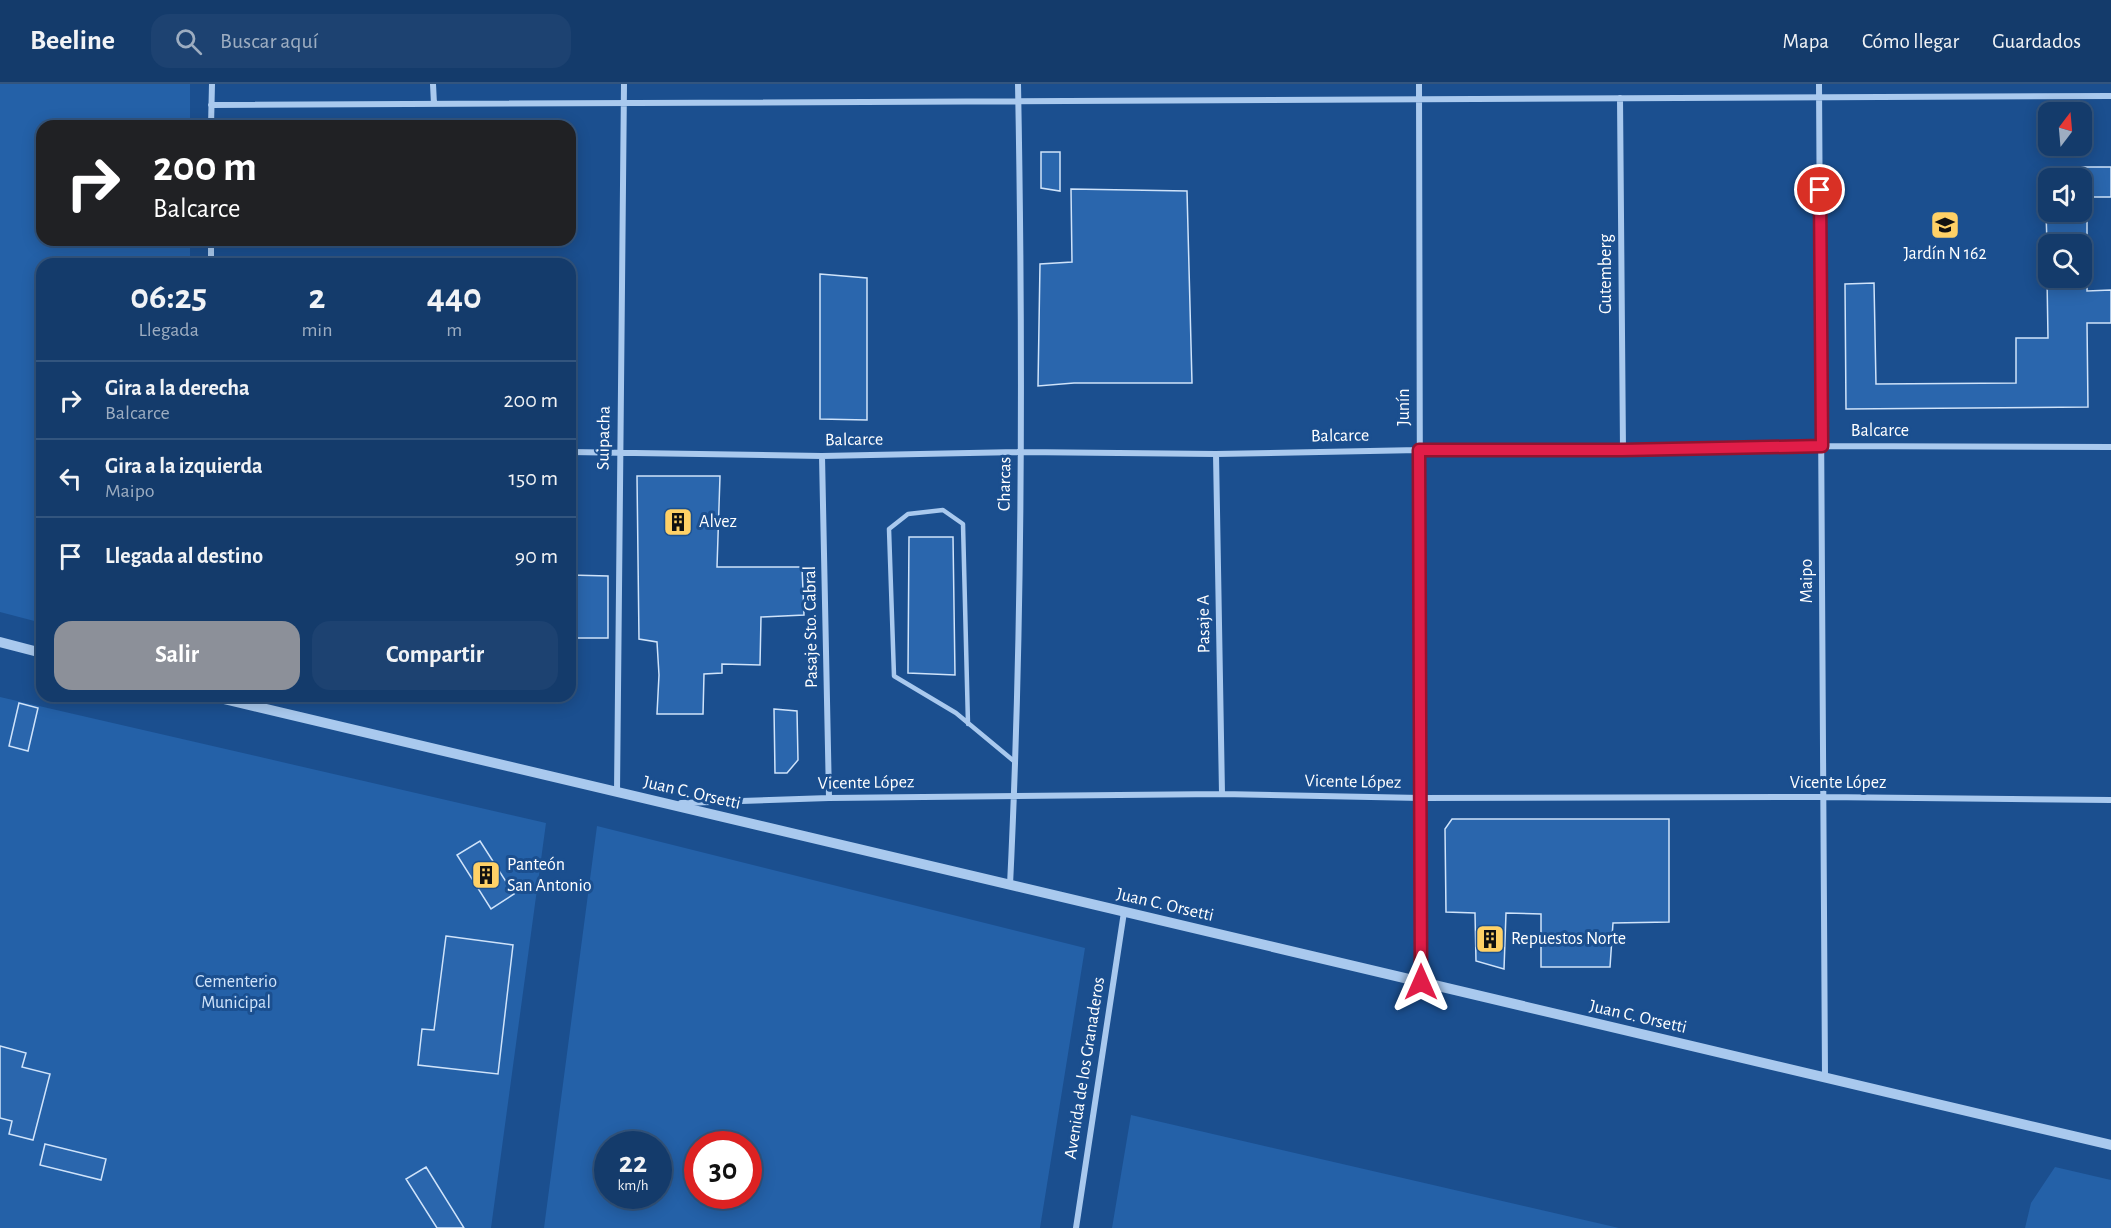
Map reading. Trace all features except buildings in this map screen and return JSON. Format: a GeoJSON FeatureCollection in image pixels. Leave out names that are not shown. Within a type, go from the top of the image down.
{"type":"FeatureCollection","features":[{"type":"Feature","properties":{"kind":"street"},"geometry":{"type":"LineString","coordinates":[[211,120],[212,84]]}},
{"type":"Feature","properties":{"kind":"street"},"geometry":{"type":"LineString","coordinates":[[433,84],[434,104]]}},
{"type":"Feature","properties":{"kind":"street","name":"Suipacha"},"geometry":{"type":"LineString","coordinates":[[617,792],[624,84]]}},
{"type":"Feature","properties":{"kind":"street","name":"Charcas"},"geometry":{"type":"LineString","coordinates":[[1010,885],[1015,762],[1021,452],[1018,84]]}},
{"type":"Feature","properties":{"kind":"street","name":"Junín"},"geometry":{"type":"LineString","coordinates":[[1419,84],[1421,982]]}},
{"type":"Feature","properties":{"kind":"street","name":"Maipo"},"geometry":{"type":"LineString","coordinates":[[1819,84],[1825,1078]]}},
{"type":"Feature","properties":{"kind":"street"},"geometry":{"type":"LineString","coordinates":[[211,105],[2111,96]]}},
{"type":"Feature","properties":{"kind":"street","name":"Gutemberg"},"geometry":{"type":"LineString","coordinates":[[1620,98],[1623,450]]}},
{"type":"Feature","properties":{"kind":"street","name":"Balcarce"},"geometry":{"type":"LineString","coordinates":[[576,452],[822,456],[1021,452],[1216,454],[1419,450],[1623,450],[1822,446],[2111,447]]}},
{"type":"Feature","properties":{"kind":"street","name":"Pasaje A"},"geometry":{"type":"LineString","coordinates":[[1216,454],[1222,794]]}},
{"type":"Feature","properties":{"kind":"street","name":"Pasaje Sto. Cabral"},"geometry":{"type":"LineString","coordinates":[[822,456],[829,798]]}},
{"type":"Feature","properties":{"kind":"street"},"geometry":{"type":"LineString","coordinates":[[0,642],[36,651]]}},
{"type":"Feature","properties":{"kind":"street","name":"Juan C. Orsetti"},"geometry":{"type":"LineString","coordinates":[[237,702],[2111,1146]]}},
{"type":"Feature","properties":{"kind":"street","name":"Vicente López"},"geometry":{"type":"LineString","coordinates":[[666,804],[829,798],[1222,794],[1421,798],[1823,797],[2111,800]]}},
{"type":"Feature","properties":{"kind":"street","name":"Avenida de los Granaderos"},"geometry":{"type":"LineString","coordinates":[[1076,1228],[1124,912]]}},
{"type":"Feature","properties":{"kind":"lane"},"geometry":{"type":"LineString","coordinates":[[968,724],[963,524],[943,510],[908,514],[889,529],[894,676],[956,713],[968,724],[1015,762]]}},
{"type":"Feature","properties":{"kind":"green space"},"geometry":{"type":"Polygon","coordinates":[[[0,84],[190,84],[190,120],[36,120],[36,246],[190,246],[190,258],[36,258],[36,621],[0,612],[0,84]]]}},
{"type":"Feature","properties":{"kind":"green space","name":"Cementerio Municipal"},"geometry":{"type":"Polygon","coordinates":[[[0,697],[546,823],[491,1228],[0,1228],[0,697]]]}},
{"type":"Feature","properties":{"kind":"green space"},"geometry":{"type":"Polygon","coordinates":[[[597,826],[1085,948],[1040,1228],[544,1228],[597,826]]]}},
{"type":"Feature","properties":{"kind":"green space"},"geometry":{"type":"Polygon","coordinates":[[[1131,1115],[1619,1228],[1112,1228],[1131,1115]]]}},
{"type":"Feature","properties":{"kind":"green space"},"geometry":{"type":"Polygon","coordinates":[[[2055,1167],[2111,1180],[2111,1228],[2025,1228],[2031,1203],[2055,1167]]]}},
{"type":"Feature","properties":{"kind":"place","name":"Jardín N 162"},"geometry":{"type":"Point","coordinates":[1945,225]}},
{"type":"Feature","properties":{"kind":"place","name":"Alvez"},"geometry":{"type":"Point","coordinates":[678,522]}},
{"type":"Feature","properties":{"kind":"place","name":"Panteón San Antonio"},"geometry":{"type":"Point","coordinates":[486,875]}},
{"type":"Feature","properties":{"kind":"place","name":"Repuestos Norte"},"geometry":{"type":"Point","coordinates":[1490,939]}},
{"type":"Feature","properties":{"kind":"route"},"geometry":{"type":"LineString","coordinates":[[1421,982],[1419,450],[1623,450],[1822,446],[1820,190]]}}]}
